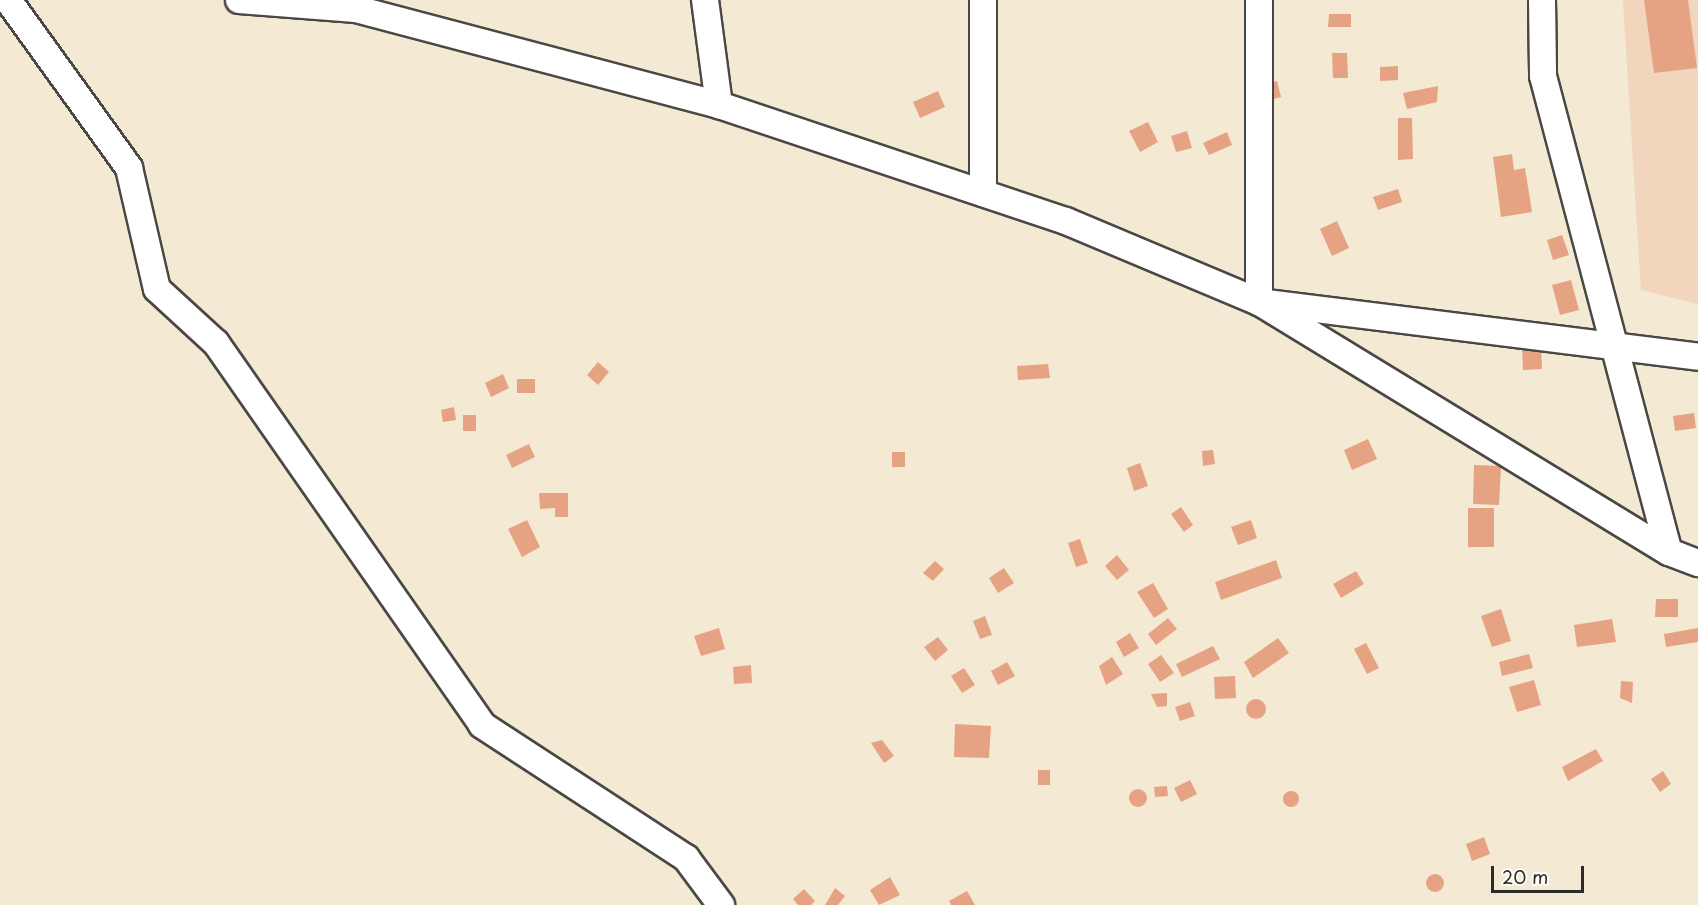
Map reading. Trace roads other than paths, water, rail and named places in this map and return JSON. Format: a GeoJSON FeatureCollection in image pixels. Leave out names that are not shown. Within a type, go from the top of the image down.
{"type":"FeatureCollection","features":[{"type":"Feature","properties":{"kind":"street"},"geometry":{"type":"LineString","coordinates":[[8,0],[129,168],[157,289],[216,343],[482,725],[687,858],[722,905]]}},
{"type":"Feature","properties":{"kind":"street"},"geometry":{"type":"LineString","coordinates":[[239,0],[356,9],[719,105],[1066,221],[1259,302],[1669,552],[1698,563]]}},
{"type":"Feature","properties":{"kind":"street"},"geometry":{"type":"LineString","coordinates":[[705,0],[719,105]]}},
{"type":"Feature","properties":{"kind":"street"},"geometry":{"type":"LineString","coordinates":[[983,0],[983,193]]}},
{"type":"Feature","properties":{"kind":"street"},"geometry":{"type":"LineString","coordinates":[[1258,0],[1259,302]]}},
{"type":"Feature","properties":{"kind":"street"},"geometry":{"type":"LineString","coordinates":[[1542,0],[1543,76],[1669,552]]}},
{"type":"Feature","properties":{"kind":"street"},"geometry":{"type":"LineString","coordinates":[[1259,302],[1698,357]]}}]}
